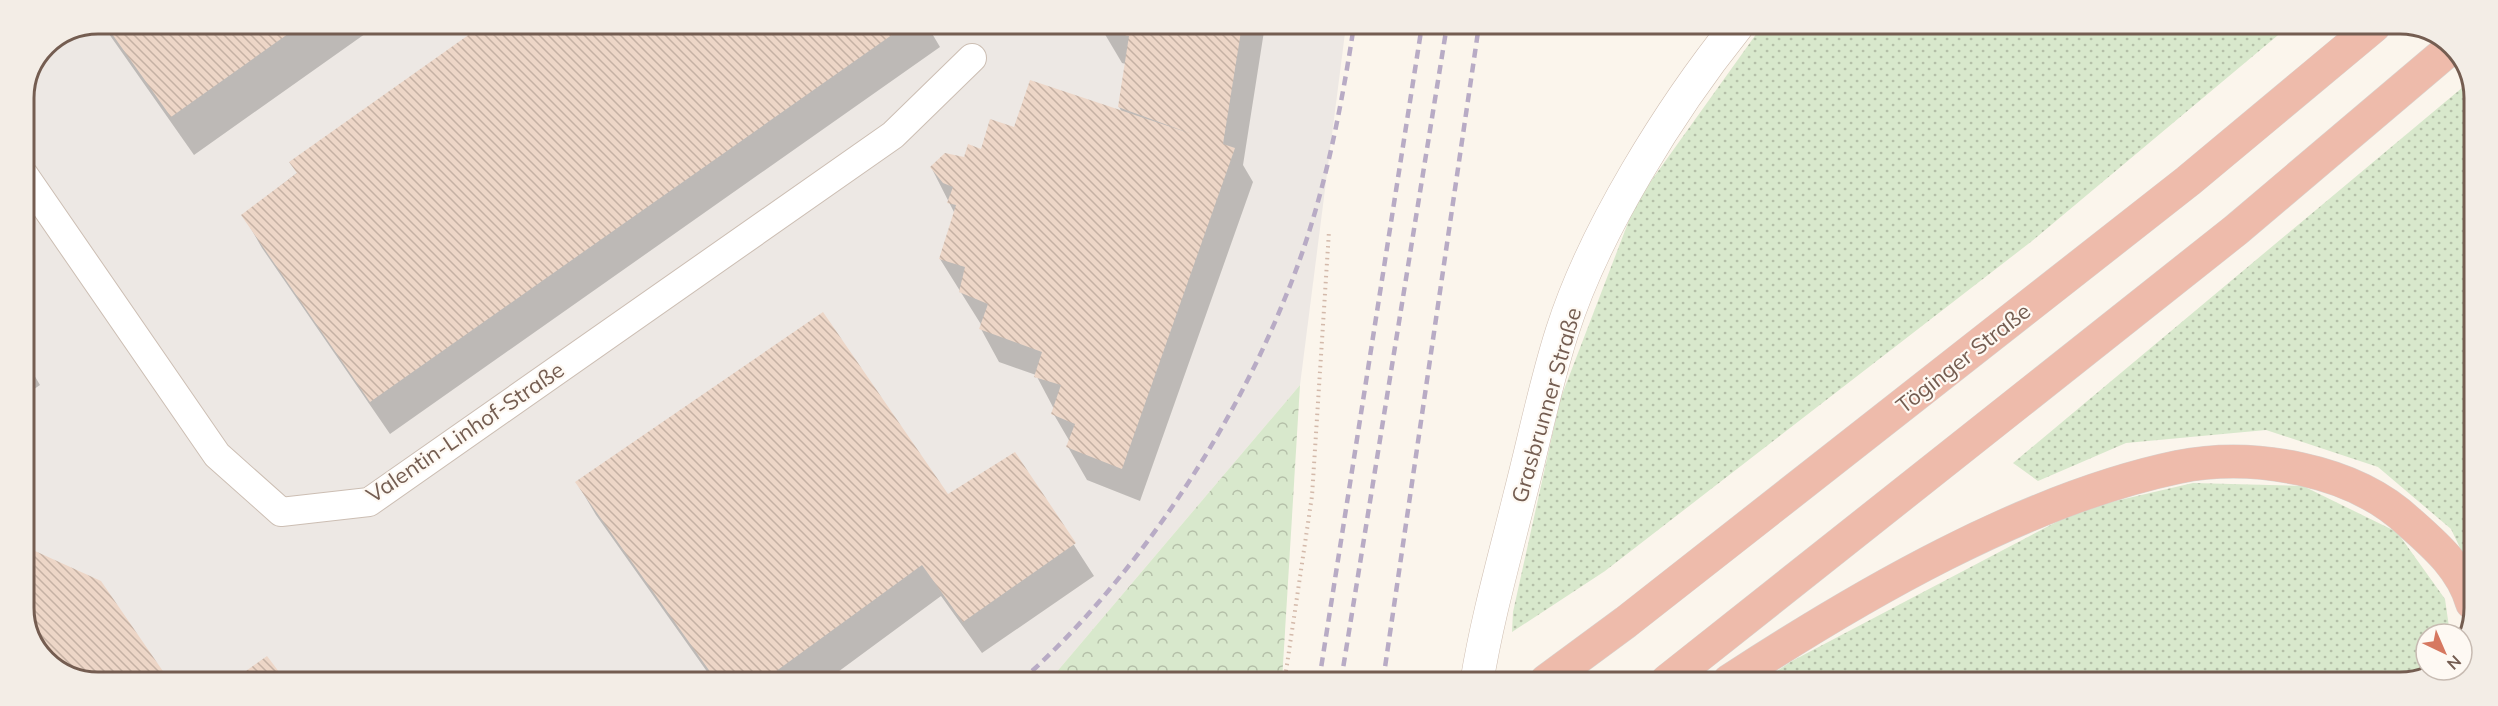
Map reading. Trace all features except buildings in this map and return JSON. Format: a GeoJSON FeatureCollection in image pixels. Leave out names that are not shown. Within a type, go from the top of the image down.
{"type":"FeatureCollection","features":[{"type":"Feature","properties":{"kind":"highway","name":"Töginger Straße"},"geometry":{"type":"LineString","coordinates":[[1558,672],[2188,181],[2363,34]]}},
{"type":"Feature","properties":{"kind":"highway"},"geometry":{"type":"LineString","coordinates":[[1678,672],[2236,230],[2445,53]]}},
{"type":"Feature","properties":{"kind":"highway"},"geometry":{"type":"LineString","coordinates":[[1743,672],[1809,629],[1951,553],[2051,506],[2180,467],[2239,462],[2326,475],[2366,490],[2396,509],[2456,567],[2464,585]]}},
{"type":"Feature","properties":{"kind":"street","name":"Grasbrunner Straße"},"geometry":{"type":"LineString","coordinates":[[1479,672],[1562,332],[1605,231],[1659,138],[1731,34]]}},
{"type":"Feature","properties":{"kind":"street","name":"Valentin-Linhof-Straße"},"geometry":{"type":"LineString","coordinates":[[34,190],[217,455],[281,512],[369,502],[893,135],[972,58]]}},
{"type":"Feature","properties":{"kind":"path"},"geometry":{"type":"LineString","coordinates":[[1286,672],[1312,496],[1329,231]]}},
{"type":"Feature","properties":{"kind":"shaded area"},"geometry":{"type":"Polygon","coordinates":[[[98,34],[1345,34],[1300,385],[1057,672],[90,671],[70,665],[50,650],[39,632],[35,612],[34,98],[36,86],[39,74],[53,53],[74,39],[98,34]]]}},
{"type":"Feature","properties":{"kind":"green space"},"geometry":{"type":"Polygon","coordinates":[[[1756,34],[2279,34],[2032,241],[1605,571],[1512,632],[1513,612],[1560,400],[1636,202],[1756,34]]]}},
{"type":"Feature","properties":{"kind":"green space"},"geometry":{"type":"Polygon","coordinates":[[[2462,88],[2464,556],[2451,529],[2378,467],[2266,430],[2126,443],[2038,481],[2013,463],[2462,88]]]}},
{"type":"Feature","properties":{"kind":"green space"},"geometry":{"type":"Polygon","coordinates":[[[1300,385],[1283,672],[1057,672],[1300,385]]]}},
{"type":"Feature","properties":{"kind":"green space"},"geometry":{"type":"Polygon","coordinates":[[[2193,483],[2303,486],[2397,532],[2445,599],[2448,622],[2414,622],[2414,670],[2400,672],[1776,672],[1792,661],[2081,509],[2193,483]]]}},
{"type":"Feature","properties":{"kind":"railway"},"geometry":{"type":"LineString","coordinates":[[1030,672],[1062,642],[1139,553],[1207,454],[1236,402],[1285,298],[1309,232],[1336,129],[1352,34]]}},
{"type":"Feature","properties":{"kind":"railway"},"geometry":{"type":"LineString","coordinates":[[1320,672],[1421,34]]}},
{"type":"Feature","properties":{"kind":"railway"},"geometry":{"type":"LineString","coordinates":[[1342,672],[1446,34]]}},
{"type":"Feature","properties":{"kind":"railway"},"geometry":{"type":"LineString","coordinates":[[1384,672],[1478,34]]}}]}
